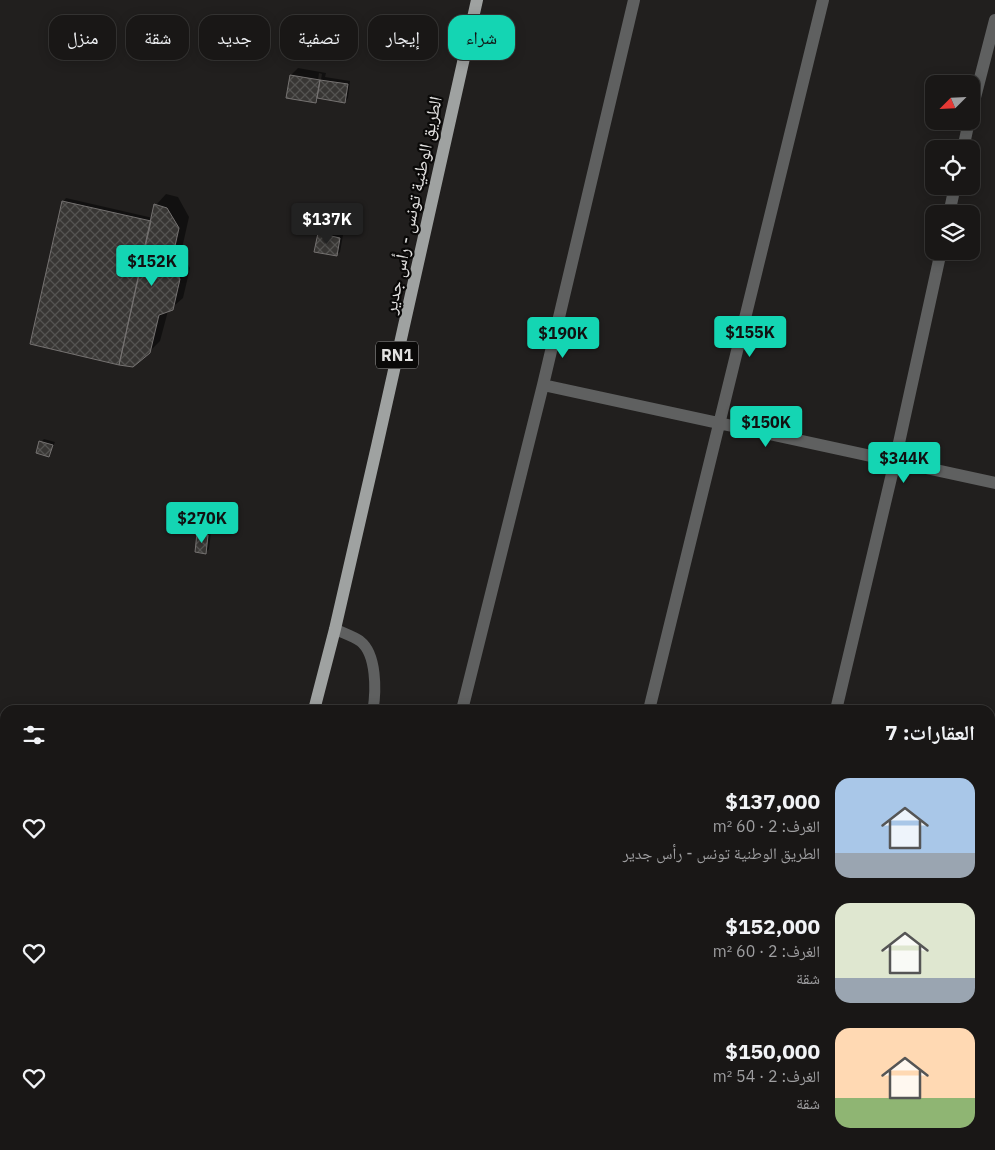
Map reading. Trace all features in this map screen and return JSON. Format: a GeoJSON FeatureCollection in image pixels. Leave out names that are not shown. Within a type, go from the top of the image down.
{"type":"FeatureCollection","features":[{"type":"Feature","properties":{"kind":"main road","name":"الطريق الوطنية تونس - رأس جدير"},"geometry":{"type":"LineString","coordinates":[[315,705],[335,629],[477,0]]}},
{"type":"Feature","properties":{"kind":"street"},"geometry":{"type":"LineString","coordinates":[[463,705],[543,385],[634,0]]}},
{"type":"Feature","properties":{"kind":"street"},"geometry":{"type":"LineString","coordinates":[[649,705],[823,0]]}},
{"type":"Feature","properties":{"kind":"street"},"geometry":{"type":"LineString","coordinates":[[980,78],[995,20]]}},
{"type":"Feature","properties":{"kind":"street"},"geometry":{"type":"LineString","coordinates":[[837,705],[895,461],[939,260]]}},
{"type":"Feature","properties":{"kind":"street"},"geometry":{"type":"LineString","coordinates":[[543,385],[995,483]]}},
{"type":"Feature","properties":{"kind":"lane"},"geometry":{"type":"LineString","coordinates":[[335,629],[362,642],[374,665],[374,705]]}},
{"type":"Feature","properties":{"kind":"building"},"geometry":{"type":"Polygon","coordinates":[[[290,75],[320,80],[316,103],[286,98],[290,75]]]}},
{"type":"Feature","properties":{"kind":"building"},"geometry":{"type":"Polygon","coordinates":[[[320,80],[348,84],[345,103],[317,98],[320,80]]]}},
{"type":"Feature","properties":{"kind":"building"},"geometry":{"type":"Polygon","coordinates":[[[62,201],[151,221],[119,365],[30,344],[62,201]]]}},
{"type":"Feature","properties":{"kind":"building"},"geometry":{"type":"Polygon","coordinates":[[[154,204],[167,208],[179,228],[171,264],[180,279],[173,310],[159,315],[150,353],[133,367],[119,365],[154,204]]]}},
{"type":"Feature","properties":{"kind":"building"},"geometry":{"type":"Polygon","coordinates":[[[318,233],[340,238],[337,256],[314,252],[318,233]]]}},
{"type":"Feature","properties":{"kind":"building"},"geometry":{"type":"Polygon","coordinates":[[[39,441],[53,445],[49,457],[36,453],[39,441]]]}},
{"type":"Feature","properties":{"kind":"building"},"geometry":{"type":"Polygon","coordinates":[[[197,533],[208,535],[206,554],[195,552],[197,533]]]}}]}
